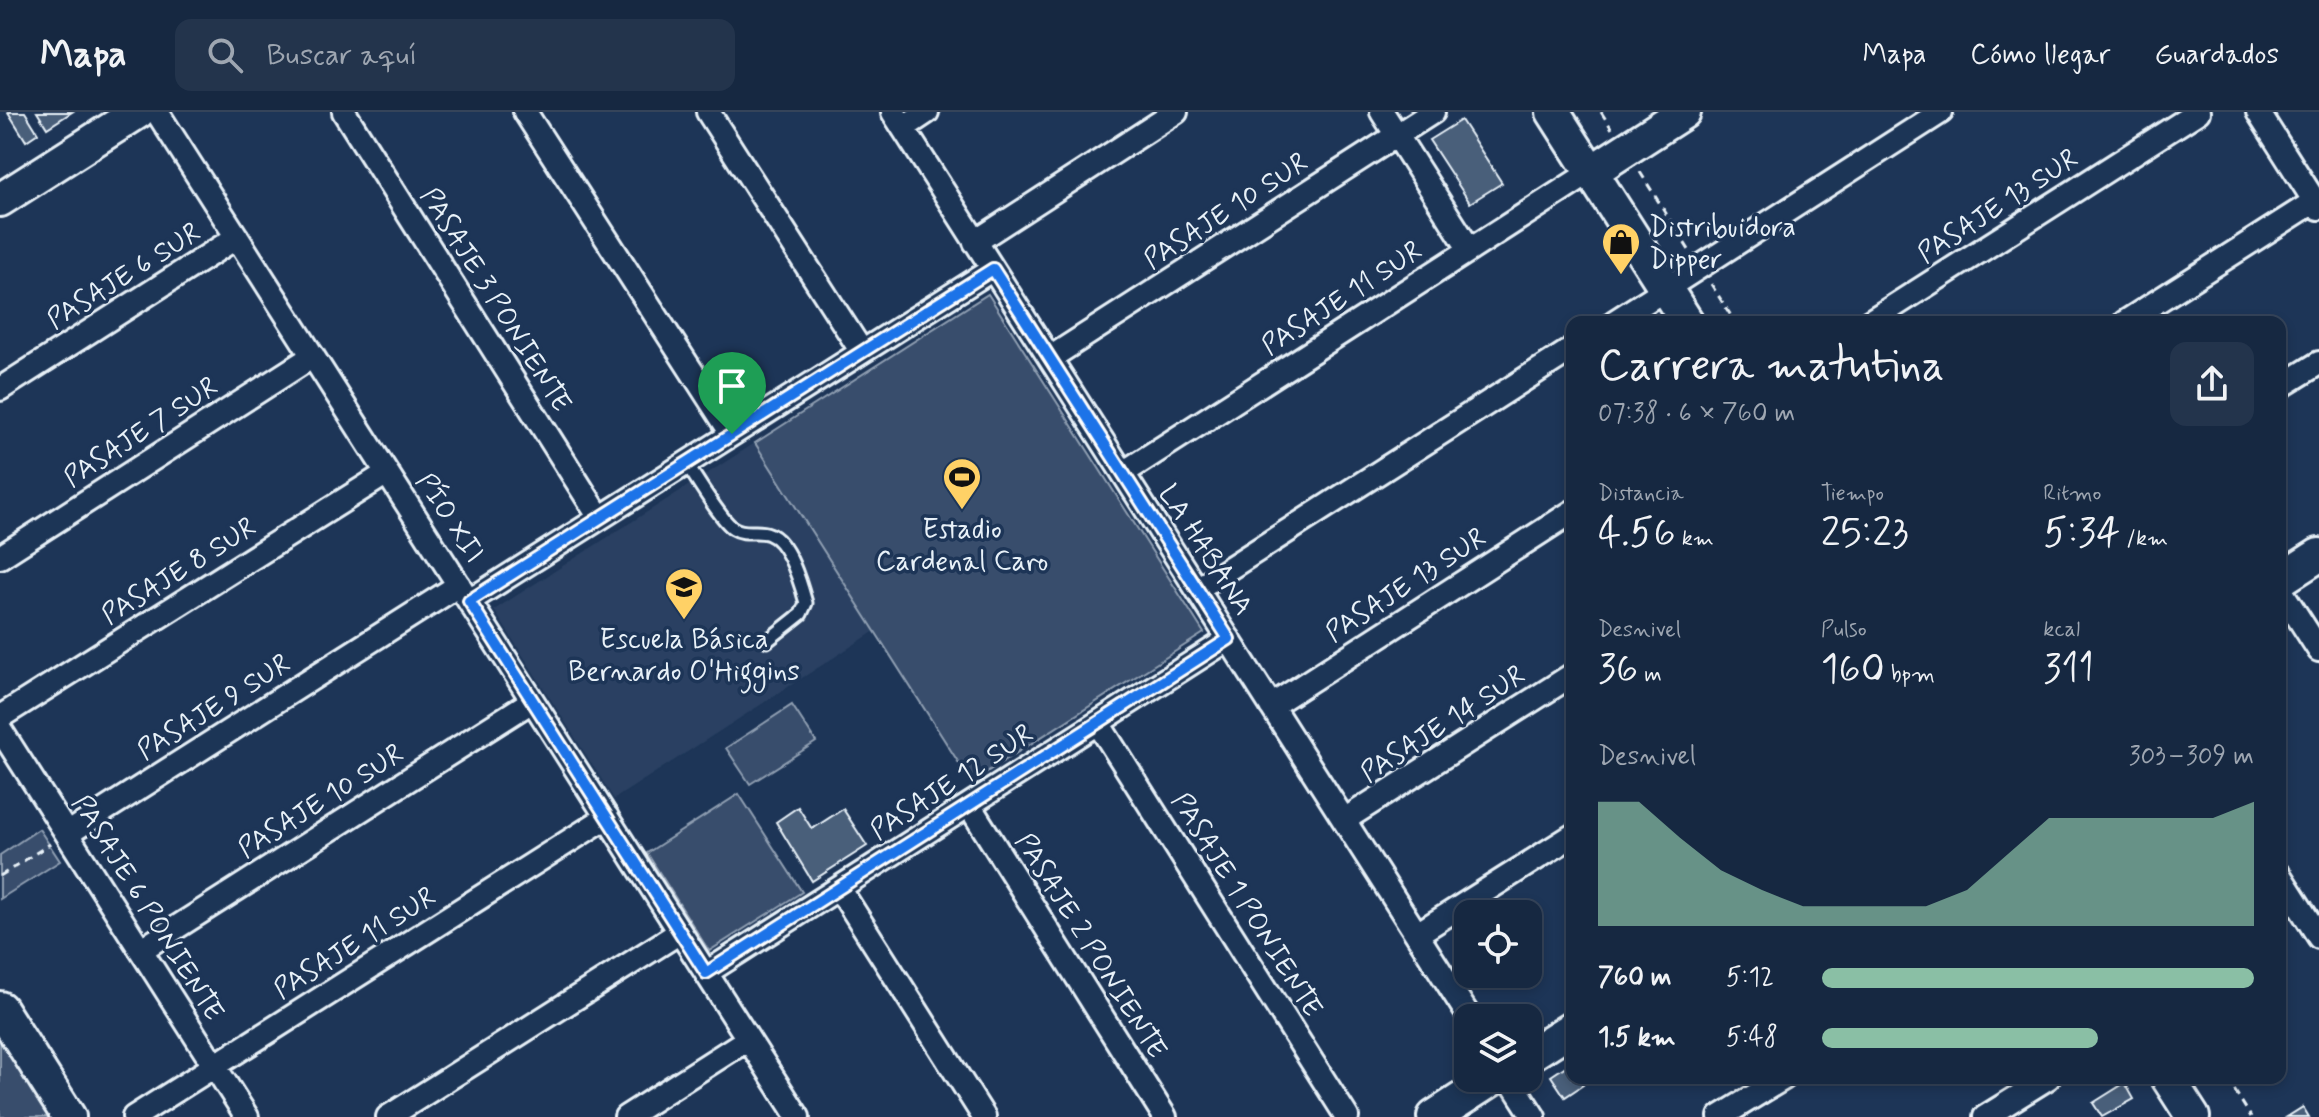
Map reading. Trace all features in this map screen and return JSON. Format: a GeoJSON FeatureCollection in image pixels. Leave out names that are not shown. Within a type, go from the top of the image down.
{"type":"FeatureCollection","features":[{"type":"Feature","properties":{"kind":"street"},"geometry":{"type":"LineString","coordinates":[[0,200],[138,112]]}},
{"type":"Feature","properties":{"kind":"street","name":"PÍO XII"},"geometry":{"type":"LineString","coordinates":[[157,112],[798,1117]]}},
{"type":"Feature","properties":{"kind":"street","name":"PASAJE 3 PONIENTE"},"geometry":{"type":"LineString","coordinates":[[344,112],[600,518]]}},
{"type":"Feature","properties":{"kind":"street"},"geometry":{"type":"LineString","coordinates":[[525,112],[732,434]]}},
{"type":"Feature","properties":{"kind":"street"},"geometry":{"type":"LineString","coordinates":[[708,112],[862,352]]}},
{"type":"Feature","properties":{"kind":"street"},"geometry":{"type":"LineString","coordinates":[[898,120],[927,112]]}},
{"type":"Feature","properties":{"kind":"street"},"geometry":{"type":"LineString","coordinates":[[975,242],[1176,112]]}},
{"type":"Feature","properties":{"kind":"street"},"geometry":{"type":"LineString","coordinates":[[1382,112],[1470,250]]}},
{"type":"Feature","properties":{"kind":"street","name":"PASAJE 10 SUR"},"geometry":{"type":"LineString","coordinates":[[1050,358],[1433,112]]}},
{"type":"Feature","properties":{"kind":"street"},"geometry":{"type":"LineString","coordinates":[[1553,112],[1683,316]]}},
{"type":"Feature","properties":{"kind":"street"},"geometry":{"type":"LineString","coordinates":[[1591,172],[1684,112]]}},
{"type":"Feature","properties":{"kind":"street"},"geometry":{"type":"LineString","coordinates":[[1623,316],[1941,112]]}},
{"type":"Feature","properties":{"kind":"street","name":"PASAJE 13 SUR"},"geometry":{"type":"LineString","coordinates":[[1878,316],[2198,112]]}},
{"type":"Feature","properties":{"kind":"street"},"geometry":{"type":"LineString","coordinates":[[2135,316],[2317,204],[2258,112]]}},
{"type":"Feature","properties":{"kind":"street","name":"LA HABANA"},"geometry":{"type":"LineString","coordinates":[[898,120],[1461,1004]]}},
{"type":"Feature","properties":{"kind":"street","name":"PASAJE 11 SUR"},"geometry":{"type":"LineString","coordinates":[[1123,473],[1591,172]]}},
{"type":"Feature","properties":{"kind":"street","name":"PASAJE 6 SUR"},"geometry":{"type":"LineString","coordinates":[[0,389],[237,237]]}},
{"type":"Feature","properties":{"kind":"street","name":"PASAJE 9 SUR"},"geometry":{"type":"LineString","coordinates":[[67,834],[464,593],[600,518],[993,269]]}},
{"type":"Feature","properties":{"kind":"street"},"geometry":{"type":"LineString","coordinates":[[1197,589],[1566,353]]}},
{"type":"Feature","properties":{"kind":"street","name":"PASAJE 7 SUR"},"geometry":{"type":"LineString","coordinates":[[0,557],[313,356]]}},
{"type":"Feature","properties":{"kind":"street"},"geometry":{"type":"LineString","coordinates":[[2286,383],[2319,363]]}},
{"type":"Feature","properties":{"kind":"street","name":"PASAJE 8 SUR"},"geometry":{"type":"LineString","coordinates":[[0,717],[387,473]]}},
{"type":"Feature","properties":{"kind":"street","name":"PASAJE 13 SUR"},"geometry":{"type":"LineString","coordinates":[[1271,706],[1566,516]]}},
{"type":"Feature","properties":{"kind":"street"},"geometry":{"type":"LineString","coordinates":[[2286,576],[2319,555]]}},
{"type":"Feature","properties":{"kind":"street"},"geometry":{"type":"LineString","coordinates":[[2286,598],[2319,650]]}},
{"type":"Feature","properties":{"kind":"street","name":"PASAJE 12 SUR"},"geometry":{"type":"LineString","coordinates":[[706,973],[1229,639]]}},
{"type":"Feature","properties":{"kind":"street","name":"PASAJE 14 SUR"},"geometry":{"type":"LineString","coordinates":[[1344,820],[1566,679]]}},
{"type":"Feature","properties":{"kind":"street","name":"PASAJE 10 SUR"},"geometry":{"type":"LineString","coordinates":[[141,950],[532,701]]}},
{"type":"Feature","properties":{"kind":"street","name":"PASAJE 1 PONIENTE"},"geometry":{"type":"LineString","coordinates":[[1098,723],[1347,1117]]}},
{"type":"Feature","properties":{"kind":"street","name":"PASAJE 6 PONIENTE"},"geometry":{"type":"LineString","coordinates":[[0,729],[247,1117]]}},
{"type":"Feature","properties":{"kind":"street","name":"PASAJE 2 PONIENTE"},"geometry":{"type":"LineString","coordinates":[[969,805],[1165,1117]]}},
{"type":"Feature","properties":{"kind":"street","name":"PASAJE 11 SUR"},"geometry":{"type":"LineString","coordinates":[[134,1117],[607,817]]}},
{"type":"Feature","properties":{"kind":"street"},"geometry":{"type":"LineString","coordinates":[[1417,934],[1566,840]]}},
{"type":"Feature","properties":{"kind":"street"},"geometry":{"type":"LineString","coordinates":[[2286,885],[2319,937]]}},
{"type":"Feature","properties":{"kind":"street"},"geometry":{"type":"LineString","coordinates":[[839,888],[984,1117]]}},
{"type":"Feature","properties":{"kind":"street"},"geometry":{"type":"LineString","coordinates":[[388,1117],[680,932]]}},
{"type":"Feature","properties":{"kind":"street"},"geometry":{"type":"LineString","coordinates":[[0,1008],[69,1117]]}},
{"type":"Feature","properties":{"kind":"street"},"geometry":{"type":"LineString","coordinates":[[1542,1047],[1566,1032]]}},
{"type":"Feature","properties":{"kind":"street"},"geometry":{"type":"LineString","coordinates":[[626,1117],[748,1039]]}},
{"type":"Feature","properties":{"kind":"street"},"geometry":{"type":"LineString","coordinates":[[1720,1117],[1774,1084]]}},
{"type":"Feature","properties":{"kind":"street"},"geometry":{"type":"LineString","coordinates":[[1985,1117],[2038,1084]]}},
{"type":"Feature","properties":{"kind":"street"},"geometry":{"type":"LineString","coordinates":[[2172,1084],[2193,1117]]}},
{"type":"Feature","properties":{"kind":"street"},"geometry":{"type":"LineString","coordinates":[[1434,1117],[1472,1092]]}},
{"type":"Feature","properties":{"kind":"street"},"geometry":{"type":"LineString","coordinates":[[1518,1092],[1534,1117]]}},
{"type":"Feature","properties":{"kind":"lane"},"geometry":{"type":"LineString","coordinates":[[686,463],[732,527],[747,534],[769,533],[776,538],[795,566],[806,603],[801,614],[767,641]]}},
{"type":"Feature","properties":{"kind":"path"},"geometry":{"type":"LineString","coordinates":[[1601,112],[1731,316]]}},
{"type":"Feature","properties":{"kind":"path"},"geometry":{"type":"LineString","coordinates":[[0,876],[67,834]]}},
{"type":"Feature","properties":{"kind":"path"},"geometry":{"type":"LineString","coordinates":[[2231,1084],[2251,1117]]}},
{"type":"Feature","properties":{"kind":"shaded area","name":"Estadio Cardenal Caro"},"geometry":{"type":"Polygon","coordinates":[[[988,294],[1204,633],[971,782],[755,443],[988,294]]]}},
{"type":"Feature","properties":{"kind":"shaded area","name":"Escuela Básica Bernardo O'Higgins"},"geometry":{"type":"Polygon","coordinates":[[[755,443],[875,631],[614,799],[494,610],[755,443]]]}},
{"type":"Feature","properties":{"kind":"shaded area"},"geometry":{"type":"Polygon","coordinates":[[[792,705],[816,742],[750,784],[726,748],[792,705]]]}},
{"type":"Feature","properties":{"kind":"shaded area"},"geometry":{"type":"Polygon","coordinates":[[[739,794],[802,892],[709,951],[647,853],[739,794]]]}},
{"type":"Feature","properties":{"kind":"shaded area"},"geometry":{"type":"Polygon","coordinates":[[[39,829],[60,861],[0,899],[0,855],[39,829]]]}},
{"type":"Feature","properties":{"kind":"shaded area"},"geometry":{"type":"Polygon","coordinates":[[[0,1030],[56,1117],[0,1117],[0,1030]]]}},
{"type":"Feature","properties":{"kind":"building"},"geometry":{"type":"Polygon","coordinates":[[[8,112],[25,112],[38,133],[26,141],[8,112]]]}},
{"type":"Feature","properties":{"kind":"building"},"geometry":{"type":"Polygon","coordinates":[[[37,112],[72,112],[47,128],[37,112]]]}},
{"type":"Feature","properties":{"kind":"building"},"geometry":{"type":"Polygon","coordinates":[[[1461,120],[1502,183],[1470,203],[1429,140],[1461,120]]]}},
{"type":"Feature","properties":{"kind":"building"},"geometry":{"type":"Polygon","coordinates":[[[798,807],[812,829],[843,809],[867,846],[812,881],[776,822],[798,807]]]}},
{"type":"Feature","properties":{"kind":"building"},"geometry":{"type":"Polygon","coordinates":[[[1566,1066],[1566,1084],[1583,1085],[1565,1097],[1551,1076],[1566,1066]]]}},
{"type":"Feature","properties":{"kind":"building"},"geometry":{"type":"Polygon","coordinates":[[[2123,1084],[2134,1099],[2102,1117],[2093,1103],[2123,1084]]]}},
{"type":"Feature","properties":{"kind":"building"},"geometry":{"type":"Polygon","coordinates":[[[2303,1107],[2309,1117],[2287,1117],[2303,1107]]]}},
{"type":"Feature","properties":{"kind":"place","name":"Distribuidora Dipper"},"geometry":{"type":"Point","coordinates":[1621,276]}},
{"type":"Feature","properties":{"kind":"place","name":"Estadio Cardenal Caro"},"geometry":{"type":"Point","coordinates":[962,511]}},
{"type":"Feature","properties":{"kind":"place","name":"Escuela Básica Bernardo O'Higgins"},"geometry":{"type":"Point","coordinates":[684,621]}},
{"type":"Feature","properties":{"kind":"route"},"geometry":{"type":"LineString","coordinates":[[993,269],[1229,639],[706,973],[469,601],[732,434],[993,269]]}}]}
